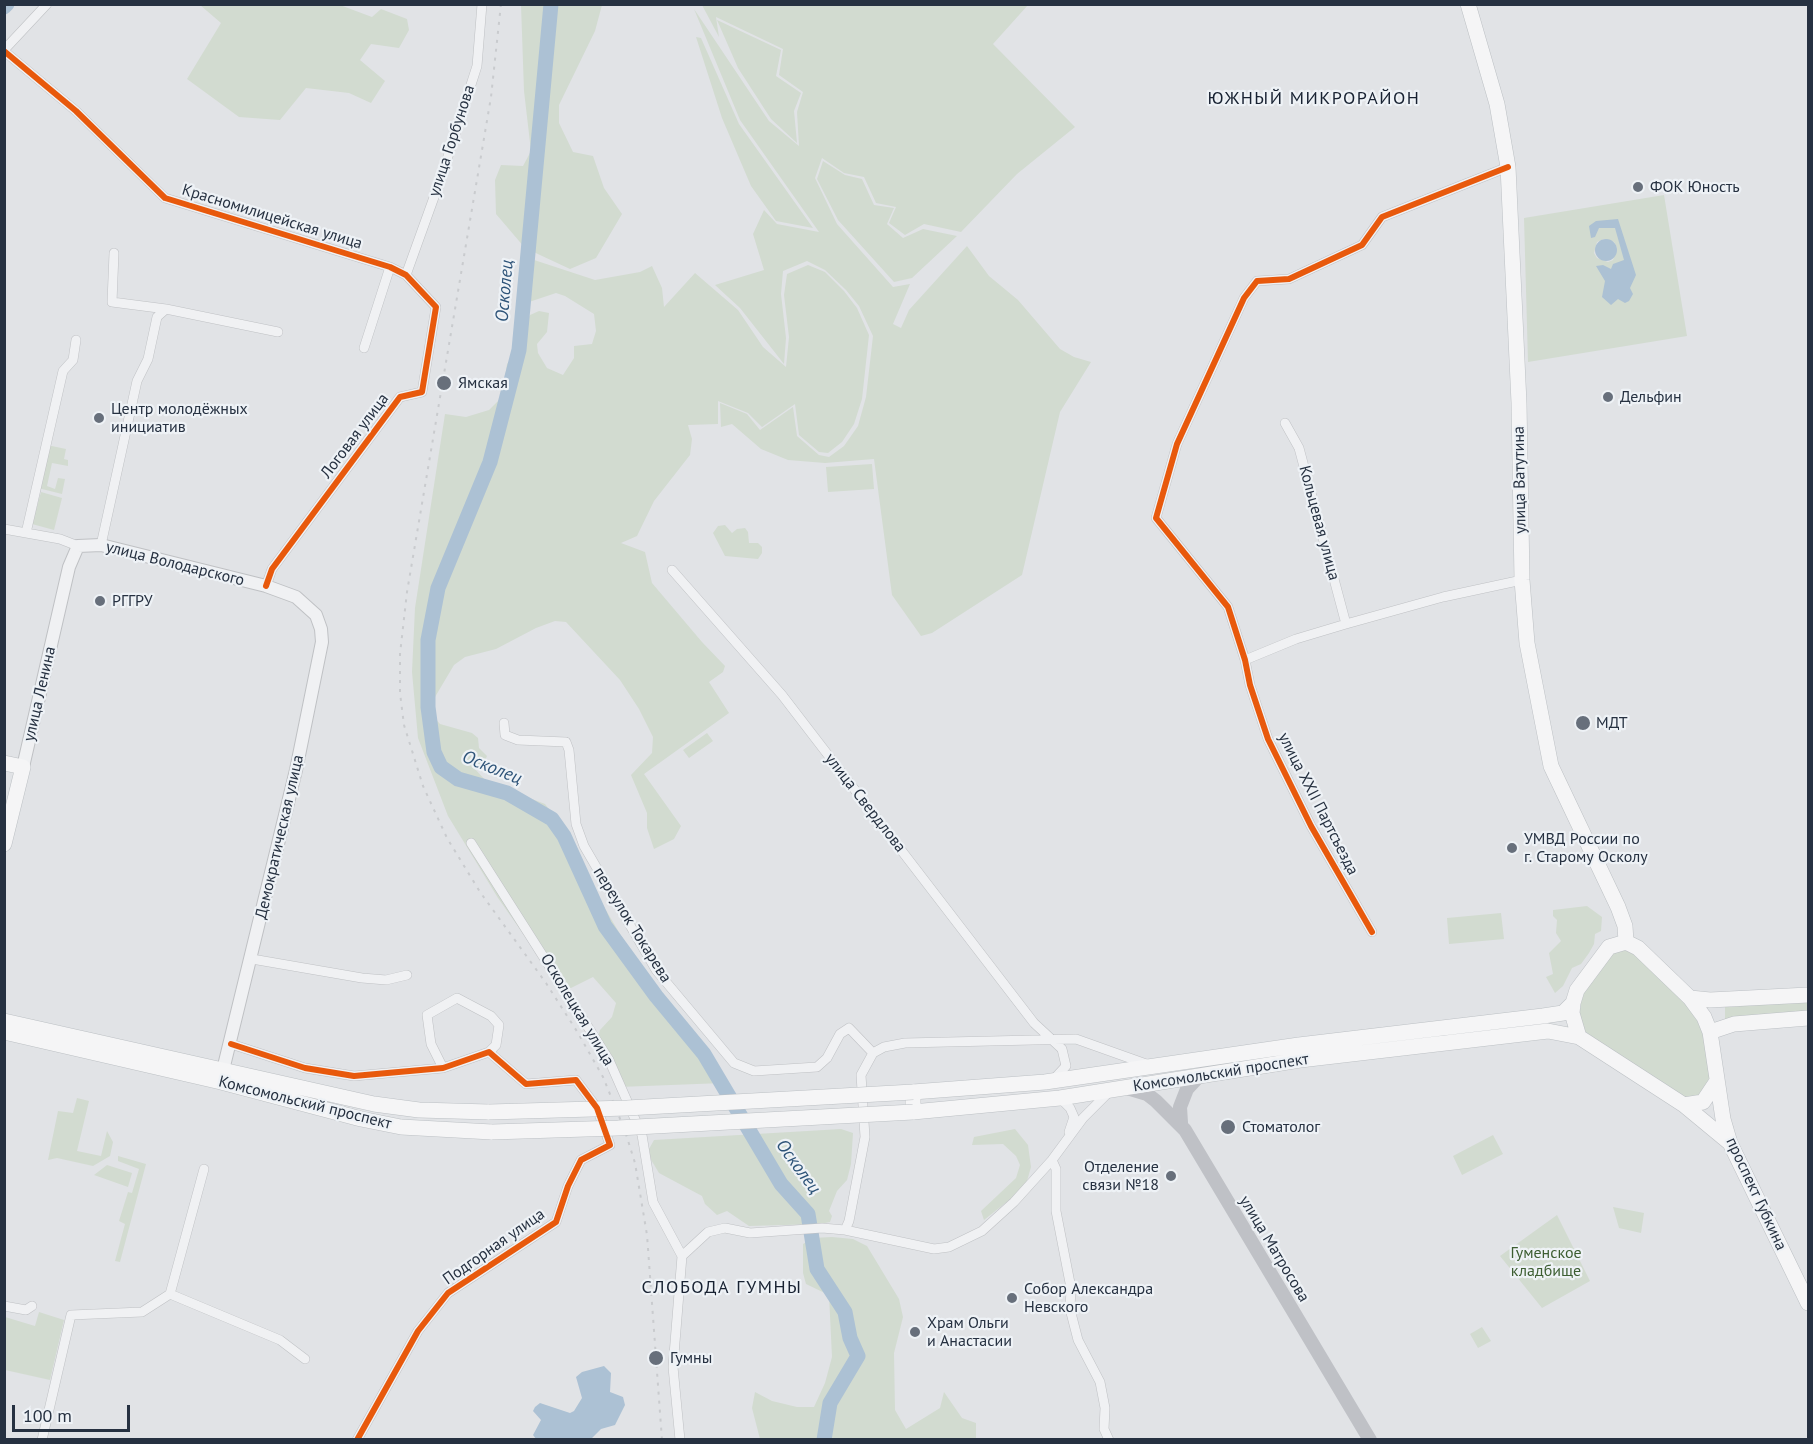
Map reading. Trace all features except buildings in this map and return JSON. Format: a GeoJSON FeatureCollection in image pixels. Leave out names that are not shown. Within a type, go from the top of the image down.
{"type":"FeatureCollection","features":[{"type":"Feature","properties":{"kind":"main road","name":"улица Ватутина"},"geometry":{"type":"LineString","coordinates":[[1468,4],[1497,104],[1508,167],[1519,403],[1522,580],[1527,643],[1547,754],[1618,908],[1625,926],[1626,942]]}},
{"type":"Feature","properties":{"kind":"main road"},"geometry":{"type":"LineString","coordinates":[[4,763],[23,767]]}},
{"type":"Feature","properties":{"kind":"main road","name":"улица Ленина"},"geometry":{"type":"LineString","coordinates":[[4,844],[23,767]]}},
{"type":"Feature","properties":{"kind":"main road"},"geometry":{"type":"LineString","coordinates":[[1730,1143],[1684,1105],[1579,1037],[1573,1019],[1573,1003],[1577,990],[1602,953],[1609,947],[1626,942],[1638,948],[1690,998],[1704,1017],[1710,1032],[1734,1024],[1809,1018]]}},
{"type":"Feature","properties":{"kind":"main road"},"geometry":{"type":"LineString","coordinates":[[1690,998],[1710,1000],[1809,995]]}},
{"type":"Feature","properties":{"kind":"main road","name":"Комсомольский проспект"},"geometry":{"type":"LineString","coordinates":[[4,1020],[374,1104],[419,1110],[489,1112],[627,1108],[913,1092],[1051,1081],[1150,1065],[1543,1016],[1563,1013],[1573,1003]]}},
{"type":"Feature","properties":{"kind":"main road","name":"Комсомольский проспект"},"geometry":{"type":"LineString","coordinates":[[4,1032],[229,1084],[400,1127],[492,1132],[618,1128],[913,1112],[1060,1098],[1300,1060],[1548,1031],[1579,1037]]}},
{"type":"Feature","properties":{"kind":"main road","name":"проспект Губкина"},"geometry":{"type":"LineString","coordinates":[[1710,1032],[1730,1143],[1809,1303]]}},
{"type":"Feature","properties":{"kind":"main road"},"geometry":{"type":"LineString","coordinates":[[1180,1123],[1180,1107],[1187,1089],[1202,1074]]}},
{"type":"Feature","properties":{"kind":"main road"},"geometry":{"type":"LineString","coordinates":[[1684,1105],[1703,1102],[1717,1081]]}},
{"type":"Feature","properties":{"kind":"main road","name":"улица Матросова"},"geometry":{"type":"LineString","coordinates":[[1120,1089],[1147,1094],[1180,1123],[1370,1440]]}},
{"type":"Feature","properties":{"kind":"main road"},"geometry":{"type":"LineString","coordinates":[[913,1092],[913,1112]]}},
{"type":"Feature","properties":{"kind":"street"},"geometry":{"type":"LineString","coordinates":[[4,50],[47,4]]}},
{"type":"Feature","properties":{"kind":"street","name":"улица Горбунова"},"geometry":{"type":"LineString","coordinates":[[406,275],[442,175],[477,66],[482,4]]}},
{"type":"Feature","properties":{"kind":"street","name":"Красномилицейская улица"},"geometry":{"type":"LineString","coordinates":[[4,50],[76,111],[165,198],[390,267],[406,275]]}},
{"type":"Feature","properties":{"kind":"street","name":"улица XXII Партсъезда"},"geometry":{"type":"LineString","coordinates":[[1372,932],[1311,826],[1268,739],[1250,686],[1245,660],[1228,607],[1156,518],[1177,444],[1244,298],[1257,281],[1289,279],[1362,245],[1382,217],[1508,167]]}},
{"type":"Feature","properties":{"kind":"street"},"geometry":{"type":"LineString","coordinates":[[114,253],[112,302],[166,309],[278,332]]}},
{"type":"Feature","properties":{"kind":"street"},"geometry":{"type":"LineString","coordinates":[[364,348],[390,267]]}},
{"type":"Feature","properties":{"kind":"street","name":"Логовая улица"},"geometry":{"type":"LineString","coordinates":[[266,586],[272,569],[400,397],[422,392],[436,307],[406,275]]}},
{"type":"Feature","properties":{"kind":"street"},"geometry":{"type":"LineString","coordinates":[[101,545],[137,381],[148,359],[157,317],[166,309]]}},
{"type":"Feature","properties":{"kind":"street"},"geometry":{"type":"LineString","coordinates":[[26,533],[63,370],[73,360],[76,340]]}},
{"type":"Feature","properties":{"kind":"street","name":"Кольцевая улица"},"geometry":{"type":"LineString","coordinates":[[1285,423],[1299,448],[1346,624]]}},
{"type":"Feature","properties":{"kind":"street","name":"улица Володарского"},"geometry":{"type":"LineString","coordinates":[[4,529],[78,546],[101,545],[266,586],[296,597],[307,605]]}},
{"type":"Feature","properties":{"kind":"street","name":"улица Ленина"},"geometry":{"type":"LineString","coordinates":[[23,767],[69,567],[78,546]]}},
{"type":"Feature","properties":{"kind":"street","name":"улица Свердлова"},"geometry":{"type":"LineString","coordinates":[[672,570],[782,695],[1034,1023],[1062,1049],[1067,1060],[1064,1071],[1051,1081]]}},
{"type":"Feature","properties":{"kind":"street"},"geometry":{"type":"LineString","coordinates":[[1245,660],[1296,639],[1346,624],[1443,597],[1522,580]]}},
{"type":"Feature","properties":{"kind":"street","name":"Демократическая улица"},"geometry":{"type":"LineString","coordinates":[[223,1070],[252,959],[296,770],[322,642],[321,629],[316,615],[307,605]]}},
{"type":"Feature","properties":{"kind":"street","name":"переулок Токарева"},"geometry":{"type":"LineString","coordinates":[[504,723],[505,735],[518,740],[566,742],[569,750],[576,824],[584,846],[656,970],[734,1063],[754,1071],[816,1068],[827,1058],[840,1034],[849,1028],[873,1053]]}},
{"type":"Feature","properties":{"kind":"street","name":"Осколецкая улица"},"geometry":{"type":"LineString","coordinates":[[471,843],[609,1060],[642,1135],[653,1202],[682,1256]]}},
{"type":"Feature","properties":{"kind":"street"},"geometry":{"type":"LineString","coordinates":[[252,959],[362,978],[386,980],[407,975]]}},
{"type":"Feature","properties":{"kind":"street"},"geometry":{"type":"LineString","coordinates":[[231,1044],[305,1068],[354,1076],[443,1068],[489,1052],[495,1045],[499,1025],[491,1016],[457,998],[427,1015],[431,1044],[443,1068]]}},
{"type":"Feature","properties":{"kind":"street","name":"Комсомольский проспект"},"geometry":{"type":"LineString","coordinates":[[873,1053],[884,1047],[905,1043],[1076,1039],[1150,1065]]}},
{"type":"Feature","properties":{"kind":"street","name":"Подгорная улица"},"geometry":{"type":"LineString","coordinates":[[357,1440],[418,1331],[448,1293],[556,1222],[568,1186],[581,1160],[610,1145],[597,1108],[576,1080],[526,1084],[489,1052]]}},
{"type":"Feature","properties":{"kind":"street"},"geometry":{"type":"LineString","coordinates":[[845,1230],[849,1221],[865,1137],[861,1075],[873,1053]]}},
{"type":"Feature","properties":{"kind":"street"},"geometry":{"type":"LineString","coordinates":[[681,1440],[673,1367],[682,1256],[708,1232],[725,1228],[750,1233],[822,1228],[845,1230],[934,1249],[949,1247],[982,1231],[1014,1202],[1052,1160],[1083,1118],[1120,1089]]}},
{"type":"Feature","properties":{"kind":"street"},"geometry":{"type":"LineString","coordinates":[[1060,1098],[1070,1108],[1074,1117],[1067,1138]]}},
{"type":"Feature","properties":{"kind":"street"},"geometry":{"type":"LineString","coordinates":[[1052,1160],[1056,1169],[1056,1211],[1071,1288],[1072,1319],[1078,1340],[1100,1382],[1106,1408],[1104,1429],[1108,1440]]}},
{"type":"Feature","properties":{"kind":"street"},"geometry":{"type":"LineString","coordinates":[[42,1440],[70,1316],[141,1312],[170,1294],[204,1169]]}},
{"type":"Feature","properties":{"kind":"street"},"geometry":{"type":"LineString","coordinates":[[170,1294],[280,1340],[305,1359]]}},
{"type":"Feature","properties":{"kind":"street"},"geometry":{"type":"LineString","coordinates":[[4,1306],[26,1310],[32,1306]]}},
{"type":"Feature","properties":{"kind":"green space"},"geometry":{"type":"Polygon","coordinates":[[[200,5],[340,5],[372,17],[381,9],[407,19],[409,30],[399,48],[371,44],[360,60],[385,81],[371,103],[349,93],[306,88],[280,120],[239,117],[187,79],[221,23],[200,5]]]}},
{"type":"Feature","properties":{"kind":"green space"},"geometry":{"type":"Polygon","coordinates":[[[521,5],[602,5],[595,31],[559,105],[559,123],[573,152],[593,156],[604,188],[622,214],[596,258],[570,269],[525,248],[496,214],[495,180],[501,165],[523,166],[531,151],[524,91],[521,5]]]}},
{"type":"Feature","properties":{"kind":"green space"},"geometry":{"type":"Polygon","coordinates":[[[702,5],[1028,5],[993,44],[1075,127],[1017,174],[961,232],[924,224],[905,235],[889,223],[896,207],[876,203],[864,177],[844,173],[822,158],[815,178],[837,224],[893,287],[910,284],[893,324],[901,328],[909,310],[967,246],[989,276],[1018,300],[1060,349],[1074,357],[1091,362],[1060,412],[1022,575],[932,633],[921,636],[892,595],[874,459],[825,463],[788,460],[761,449],[732,424],[721,427],[720,403],[747,414],[760,430],[793,407],[797,436],[819,455],[829,457],[844,446],[858,426],[866,397],[873,336],[859,306],[846,290],[825,270],[807,261],[783,271],[781,294],[786,338],[784,364],[740,308],[715,285],[764,270],[753,234],[764,210],[777,224],[819,232],[740,120],[694,9],[769,121],[799,146],[797,112],[803,92],[779,75],[783,49],[716,17],[719,37],[702,5]]]}},
{"type":"Feature","properties":{"kind":"green space"},"geometry":{"type":"Polygon","coordinates":[[[717,20],[781,50],[776,76],[801,93],[794,111],[797,143],[771,119],[738,68],[717,20]]]}},
{"type":"Feature","properties":{"kind":"green space"},"geometry":{"type":"Polygon","coordinates":[[[696,37],[701,38],[739,124],[813,228],[776,221],[751,186],[722,118],[696,37]]]}},
{"type":"Feature","properties":{"kind":"green space"},"geometry":{"type":"Polygon","coordinates":[[[823,161],[845,175],[862,179],[874,205],[894,208],[887,224],[903,238],[923,229],[957,236],[912,278],[894,282],[838,220],[817,179],[823,161]]]}},
{"type":"Feature","properties":{"kind":"green space"},"geometry":{"type":"Polygon","coordinates":[[[1664,195],[1687,336],[1528,362],[1524,218],[1664,195]],[[1604,239],[1597,242],[1594,253],[1597,258],[1608,262],[1613,260],[1617,248],[1614,242],[1604,239]]]}},
{"type":"Feature","properties":{"kind":"green space"},"geometry":{"type":"Polygon","coordinates":[[[525,257],[595,280],[640,272],[652,266],[662,288],[664,307],[695,273],[738,310],[763,347],[786,367],[789,337],[784,295],[787,274],[808,265],[825,272],[844,291],[857,308],[869,335],[862,399],[854,424],[842,442],[828,453],[819,452],[799,435],[795,404],[762,427],[748,413],[718,401],[718,424],[688,425],[692,439],[690,455],[654,501],[637,536],[621,543],[645,552],[652,583],[725,666],[723,672],[709,682],[729,713],[644,774],[681,826],[674,839],[654,849],[647,828],[647,813],[631,775],[652,753],[653,737],[639,709],[620,680],[566,622],[555,621],[536,628],[496,649],[465,657],[454,665],[435,697],[433,716],[440,724],[472,733],[478,738],[479,748],[487,756],[484,763],[474,768],[487,782],[545,804],[562,826],[590,883],[620,934],[661,997],[711,1054],[723,1083],[619,1087],[598,1036],[600,1030],[612,1017],[616,1003],[593,977],[571,988],[562,989],[498,898],[448,816],[418,738],[412,672],[415,608],[445,414],[466,417],[489,410],[502,397],[507,364],[516,354],[515,335],[522,332],[530,315],[539,311],[549,313],[547,332],[537,344],[538,353],[547,368],[563,375],[574,358],[574,346],[592,344],[596,331],[594,314],[565,296],[556,293],[529,302],[523,282],[525,257]]]}},
{"type":"Feature","properties":{"kind":"green space"},"geometry":{"type":"Polygon","coordinates":[[[47,445],[66,449],[64,459],[68,460],[68,466],[52,463],[47,486],[55,489],[58,478],[65,479],[62,494],[38,488],[47,445]]]}},
{"type":"Feature","properties":{"kind":"green space"},"geometry":{"type":"Polygon","coordinates":[[[872,464],[874,489],[828,492],[826,467],[872,464]]]}},
{"type":"Feature","properties":{"kind":"green space"},"geometry":{"type":"Polygon","coordinates":[[[41,492],[62,498],[54,530],[32,524],[41,492]]]}},
{"type":"Feature","properties":{"kind":"green space"},"geometry":{"type":"Polygon","coordinates":[[[725,525],[732,533],[737,529],[745,528],[748,532],[749,543],[758,543],[762,547],[762,553],[758,559],[725,556],[713,533],[718,526],[725,525]]]}},
{"type":"Feature","properties":{"kind":"green space"},"geometry":{"type":"Polygon","coordinates":[[[707,733],[713,741],[689,758],[683,750],[707,733]]]}},
{"type":"Feature","properties":{"kind":"green space"},"geometry":{"type":"Polygon","coordinates":[[[1587,906],[1602,917],[1601,931],[1595,934],[1594,944],[1581,964],[1572,968],[1563,986],[1555,993],[1546,977],[1553,974],[1549,953],[1561,941],[1556,933],[1557,920],[1553,916],[1553,910],[1587,906]]]}},
{"type":"Feature","properties":{"kind":"green space"},"geometry":{"type":"Polygon","coordinates":[[[1501,913],[1504,939],[1449,944],[1447,918],[1501,913]]]}},
{"type":"Feature","properties":{"kind":"green space"},"geometry":{"type":"Polygon","coordinates":[[[1622,949],[1635,952],[1697,1015],[1705,1032],[1709,1068],[1709,1078],[1701,1095],[1692,1099],[1683,1097],[1587,1036],[1582,1028],[1579,1016],[1582,996],[1614,951],[1622,949]]]}},
{"type":"Feature","properties":{"kind":"green space"},"geometry":{"type":"Polygon","coordinates":[[[1808,1002],[1808,1014],[1725,1020],[1725,1007],[1808,1002]]]}},
{"type":"Feature","properties":{"kind":"green space"},"geometry":{"type":"Polygon","coordinates":[[[77,1098],[89,1101],[77,1151],[101,1156],[107,1131],[113,1142],[110,1156],[93,1166],[57,1158],[48,1160],[58,1111],[73,1113],[77,1098]]]}},
{"type":"Feature","properties":{"kind":"green space"},"geometry":{"type":"Polygon","coordinates":[[[841,1129],[853,1133],[851,1164],[847,1180],[837,1191],[829,1211],[832,1216],[830,1222],[820,1224],[749,1226],[727,1211],[717,1215],[705,1204],[702,1196],[659,1173],[650,1158],[649,1149],[654,1140],[841,1129]]]}},
{"type":"Feature","properties":{"kind":"green space"},"geometry":{"type":"Polygon","coordinates":[[[1015,1129],[1028,1145],[1031,1167],[1027,1181],[1018,1193],[984,1220],[981,1211],[1016,1178],[1020,1165],[1016,1156],[1003,1144],[972,1145],[974,1137],[1015,1129]]]}},
{"type":"Feature","properties":{"kind":"green space"},"geometry":{"type":"Polygon","coordinates":[[[1493,1135],[1503,1154],[1462,1175],[1453,1156],[1493,1135]]]}},
{"type":"Feature","properties":{"kind":"green space"},"geometry":{"type":"Polygon","coordinates":[[[118,1156],[146,1164],[120,1262],[115,1261],[125,1224],[119,1221],[128,1192],[132,1193],[139,1169],[118,1161],[118,1156]]]}},
{"type":"Feature","properties":{"kind":"green space"},"geometry":{"type":"Polygon","coordinates":[[[107,1165],[132,1173],[128,1187],[94,1175],[107,1165]]]}},
{"type":"Feature","properties":{"kind":"green space"},"geometry":{"type":"Polygon","coordinates":[[[1613,1207],[1644,1213],[1641,1233],[1619,1228],[1613,1207]]]}},
{"type":"Feature","properties":{"kind":"green space","name":"Гуменское кладбище"},"geometry":{"type":"Polygon","coordinates":[[[1557,1215],[1590,1281],[1542,1308],[1500,1256],[1557,1215]]]}},
{"type":"Feature","properties":{"kind":"green space"},"geometry":{"type":"Polygon","coordinates":[[[813,1238],[853,1239],[867,1246],[899,1299],[903,1317],[894,1353],[895,1410],[906,1429],[940,1408],[944,1392],[962,1418],[976,1423],[976,1439],[760,1439],[752,1408],[755,1392],[772,1401],[797,1407],[814,1407],[825,1383],[832,1357],[829,1295],[806,1284],[803,1273],[803,1244],[813,1238]]]}},
{"type":"Feature","properties":{"kind":"green space"},"geometry":{"type":"Polygon","coordinates":[[[39,1312],[64,1320],[50,1380],[5,1370],[5,1317],[35,1326],[39,1312]]]}},
{"type":"Feature","properties":{"kind":"green space"},"geometry":{"type":"Polygon","coordinates":[[[1482,1327],[1491,1341],[1478,1348],[1470,1334],[1482,1327]]]}},
{"type":"Feature","properties":{"kind":"water"},"geometry":{"type":"Polygon","coordinates":[[[1618,219],[1636,275],[1630,288],[1633,294],[1629,301],[1625,303],[1618,299],[1611,305],[1602,297],[1605,281],[1596,266],[1603,265],[1611,269],[1613,264],[1624,260],[1615,228],[1599,228],[1595,237],[1591,238],[1589,226],[1596,221],[1618,219]]]}},
{"type":"Feature","properties":{"kind":"water"},"geometry":{"type":"Polygon","coordinates":[[[1606,239],[1614,242],[1617,250],[1614,258],[1606,261],[1598,258],[1595,250],[1598,242],[1606,239]]]}},
{"type":"Feature","properties":{"kind":"water"},"geometry":{"type":"Polygon","coordinates":[[[604,1366],[611,1373],[610,1392],[623,1397],[625,1405],[615,1425],[601,1429],[591,1439],[536,1439],[533,1435],[541,1420],[533,1411],[535,1407],[540,1403],[570,1413],[574,1411],[582,1398],[576,1377],[582,1372],[604,1366]]]}},
{"type":"Feature","properties":{"kind":"waterway"},"geometry":{"type":"LineString","coordinates":[[4,7],[7,4]]}},
{"type":"Feature","properties":{"kind":"waterway","name":"Осколец"},"geometry":{"type":"LineString","coordinates":[[551,4],[519,350],[490,462],[438,588],[428,640],[428,707],[434,752],[441,767],[458,779],[507,793],[552,819],[564,836],[605,926],[656,996],[704,1054],[781,1184],[808,1214],[817,1269],[845,1312],[850,1338],[858,1356],[830,1403],[824,1440]]}},
{"type":"Feature","properties":{"kind":"railway"},"geometry":{"type":"LineString","coordinates":[[501,4],[491,97],[407,592],[400,654],[400,693],[404,725],[423,786],[447,838],[480,892],[546,983],[578,1033],[603,1077],[625,1131],[635,1163],[647,1235],[662,1440]]}},
{"type":"Feature","properties":{"kind":"cycle path"},"geometry":{"type":"LineString","coordinates":[[4,51],[76,111],[165,198],[390,267],[406,275],[436,307],[422,392],[400,397],[272,569],[266,586]]}},
{"type":"Feature","properties":{"kind":"cycle path"},"geometry":{"type":"LineString","coordinates":[[1372,932],[1311,826],[1268,739],[1228,607],[1156,518],[1177,444],[1244,298],[1257,281],[1289,279],[1362,245],[1382,217],[1508,167]]}},
{"type":"Feature","properties":{"kind":"cycle path"},"geometry":{"type":"LineString","coordinates":[[231,1044],[305,1068],[354,1076],[443,1068],[489,1052],[526,1084],[576,1080],[597,1108],[610,1145],[581,1160],[568,1186],[556,1222],[448,1293],[418,1331],[357,1440]]}},
{"type":"Feature","properties":{"kind":"place","name":"ФОК Юность"},"geometry":{"type":"Point","coordinates":[1638,187]}},
{"type":"Feature","properties":{"kind":"place","name":"Ямская"},"geometry":{"type":"Point","coordinates":[444,383]}},
{"type":"Feature","properties":{"kind":"place","name":"Дельфин"},"geometry":{"type":"Point","coordinates":[1608,397]}},
{"type":"Feature","properties":{"kind":"place","name":"Центр молодёжных инициатив"},"geometry":{"type":"Point","coordinates":[99,418]}},
{"type":"Feature","properties":{"kind":"place","name":"РГГРУ"},"geometry":{"type":"Point","coordinates":[100,601]}},
{"type":"Feature","properties":{"kind":"place","name":"МДТ"},"geometry":{"type":"Point","coordinates":[1583,723]}},
{"type":"Feature","properties":{"kind":"place","name":"УМВД России по г. Старому Осколу"},"geometry":{"type":"Point","coordinates":[1512,848]}},
{"type":"Feature","properties":{"kind":"place","name":"Стоматолог"},"geometry":{"type":"Point","coordinates":[1228,1127]}},
{"type":"Feature","properties":{"kind":"place","name":"Отделение связи №18"},"geometry":{"type":"Point","coordinates":[1171,1176]}},
{"type":"Feature","properties":{"kind":"place","name":"Собор Александра Невского"},"geometry":{"type":"Point","coordinates":[1012,1298]}},
{"type":"Feature","properties":{"kind":"place","name":"Храм Ольги и Анастасии"},"geometry":{"type":"Point","coordinates":[915,1332]}},
{"type":"Feature","properties":{"kind":"place","name":"Гумны"},"geometry":{"type":"Point","coordinates":[656,1358]}},
{"type":"Feature","properties":{"kind":"district","name":"ЮЖНЫЙ МИКРОРАЙОН"},"geometry":{"type":"Point","coordinates":[1314,99]}},
{"type":"Feature","properties":{"kind":"district","name":"СЛОБОДА ГУМНЫ"},"geometry":{"type":"Point","coordinates":[722,1288]}}]}
